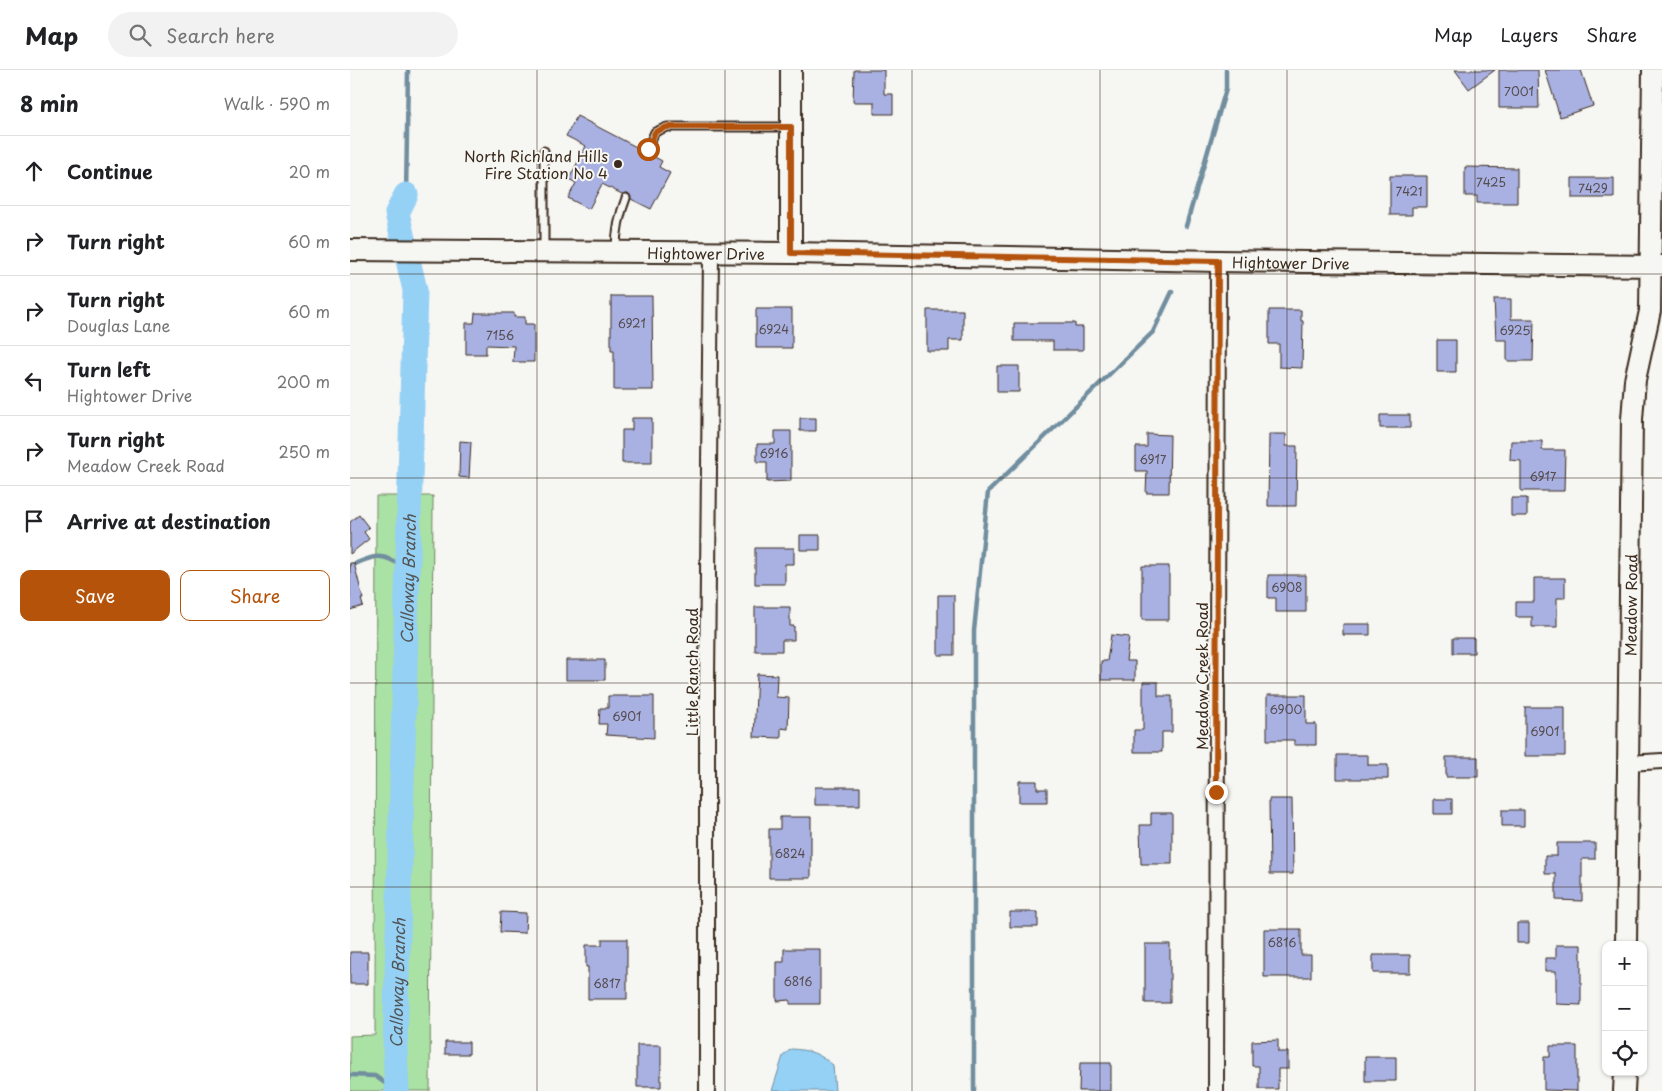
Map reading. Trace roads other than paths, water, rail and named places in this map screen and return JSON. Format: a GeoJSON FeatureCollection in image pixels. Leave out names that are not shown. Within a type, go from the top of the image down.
{"type":"FeatureCollection","features":[{"type":"Feature","properties":{"kind":"street"},"geometry":{"type":"LineString","coordinates":[[791,70],[791,253]]}},
{"type":"Feature","properties":{"kind":"street","name":"Meadow Road"},"geometry":{"type":"LineString","coordinates":[[1626,941],[1632,420],[1635,380],[1650,311],[1657,266],[1657,121],[1653,70]]}},
{"type":"Feature","properties":{"kind":"street","name":"Hightower Drive"},"geometry":{"type":"LineString","coordinates":[[350,250],[791,253],[1218,261],[1657,266]]}},
{"type":"Feature","properties":{"kind":"street","name":"Little Ranch Road"},"geometry":{"type":"LineString","coordinates":[[707,1091],[707,682],[711,253]]}},
{"type":"Feature","properties":{"kind":"street","name":"Meadow Creek Road"},"geometry":{"type":"LineString","coordinates":[[1216,1091],[1218,261]]}},
{"type":"Feature","properties":{"kind":"street"},"geometry":{"type":"LineString","coordinates":[[1628,763],[1662,761]]}},
{"type":"Feature","properties":{"kind":"street"},"geometry":{"type":"LineString","coordinates":[[1624,1091],[1625,1076]]}},
{"type":"Feature","properties":{"kind":"lane"},"geometry":{"type":"LineString","coordinates":[[648,149],[655,132],[667,127],[791,127]]}},
{"type":"Feature","properties":{"kind":"lane"},"geometry":{"type":"LineString","coordinates":[[544,151],[544,252]]}},
{"type":"Feature","properties":{"kind":"lane"},"geometry":{"type":"LineString","coordinates":[[616,252],[616,233],[619,216],[626,198]]}},
{"type":"Feature","properties":{"kind":"water"},"geometry":{"type":"Polygon","coordinates":[[[791,1049],[814,1053],[833,1065],[835,1091],[772,1091],[783,1056],[791,1049]]]}},
{"type":"Feature","properties":{"kind":"waterway","name":"Calloway Branch"},"geometry":{"type":"LineString","coordinates":[[406,195],[408,70]]}},
{"type":"Feature","properties":{"kind":"waterway"},"geometry":{"type":"LineString","coordinates":[[1186,226],[1226,89],[1226,70]]}},
{"type":"Feature","properties":{"kind":"waterway","name":"Calloway Branch"},"geometry":{"type":"LineString","coordinates":[[397,1091],[395,1050],[415,290],[397,213],[406,195]]}},
{"type":"Feature","properties":{"kind":"waterway"},"geometry":{"type":"LineString","coordinates":[[974,1091],[974,631],[988,492],[1153,332],[1172,292]]}},
{"type":"Feature","properties":{"kind":"waterway"},"geometry":{"type":"LineString","coordinates":[[350,566],[375,557],[387,558],[400,565],[406,611]]}},
{"type":"Feature","properties":{"kind":"waterway"},"geometry":{"type":"LineString","coordinates":[[350,1075],[375,1076],[396,1091]]}},
{"type":"Feature","properties":{"kind":"place","name":"North Richland Hills Fire Station No 4"},"geometry":{"type":"Point","coordinates":[618,164]}}]}
